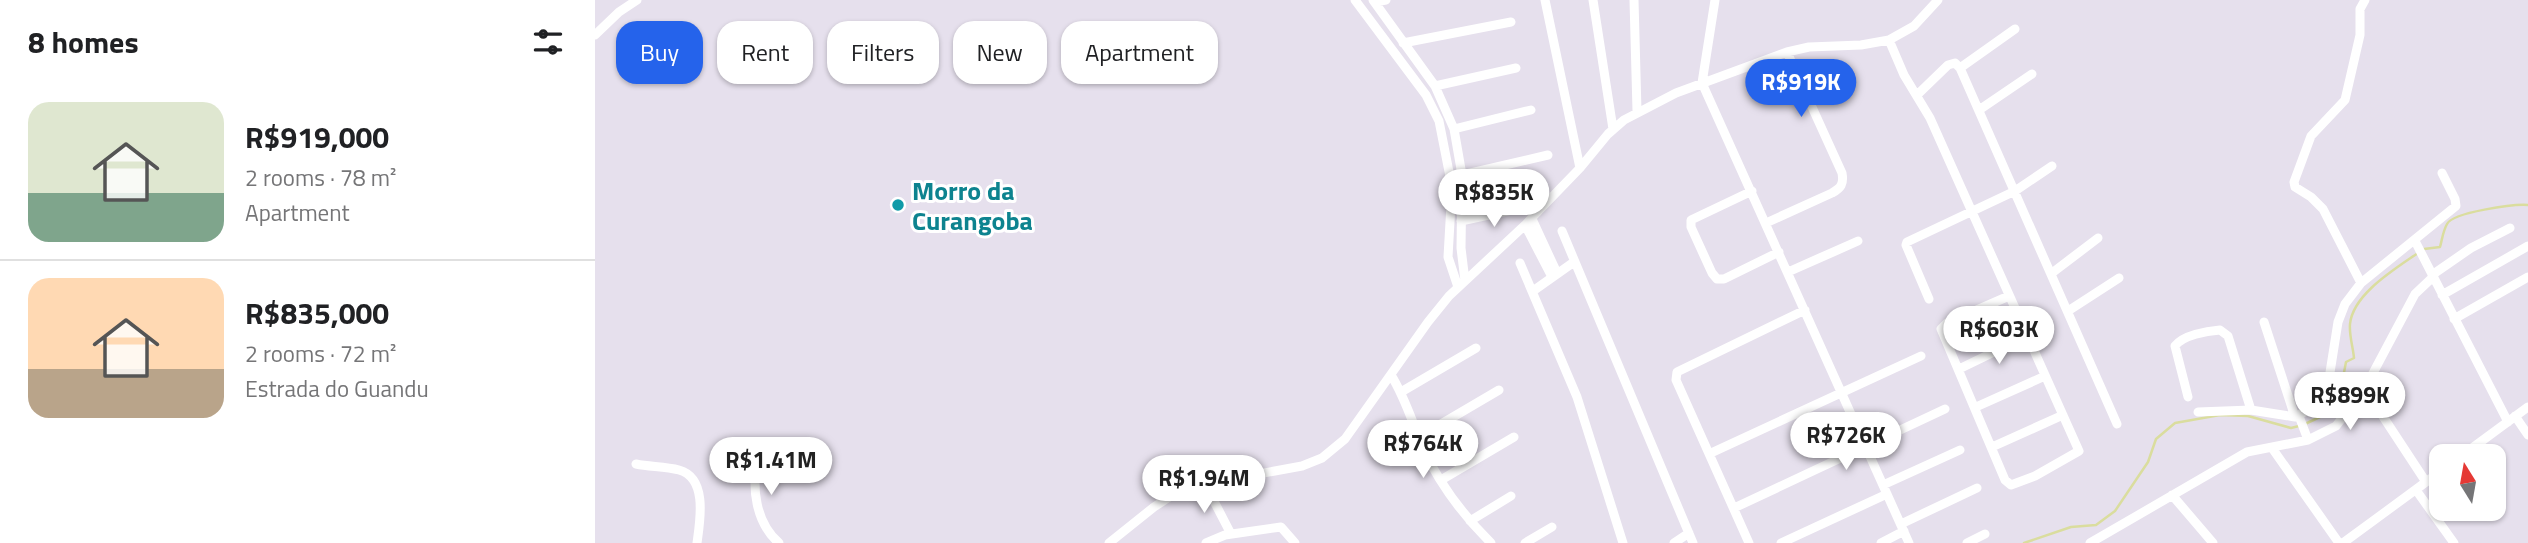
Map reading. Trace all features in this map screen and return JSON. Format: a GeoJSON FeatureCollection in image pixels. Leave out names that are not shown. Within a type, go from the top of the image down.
{"type":"FeatureCollection","features":[{"type":"Feature","properties":{"kind":"street"},"geometry":{"type":"LineString","coordinates":[[595,35],[619,12],[637,0]]}},
{"type":"Feature","properties":{"kind":"street"},"geometry":{"type":"LineString","coordinates":[[1355,0],[1422,89],[1439,121],[1452,187],[1448,257],[1462,284]]}},
{"type":"Feature","properties":{"kind":"street"},"geometry":{"type":"LineString","coordinates":[[1386,0],[1374,1],[1435,86],[1454,129],[1462,175],[1462,284]]}},
{"type":"Feature","properties":{"kind":"street"},"geometry":{"type":"LineString","coordinates":[[1545,0],[1580,168]]}},
{"type":"Feature","properties":{"kind":"street"},"geometry":{"type":"LineString","coordinates":[[1593,0],[1613,129]]}},
{"type":"Feature","properties":{"kind":"street"},"geometry":{"type":"LineString","coordinates":[[1634,0],[1637,111]]}},
{"type":"Feature","properties":{"kind":"street"},"geometry":{"type":"LineString","coordinates":[[1714,0],[1702,83],[1909,543]]}},
{"type":"Feature","properties":{"kind":"street"},"geometry":{"type":"LineString","coordinates":[[1109,543],[1172,494],[1191,485],[1302,466],[1322,458],[1345,439],[1427,322],[1462,284],[1528,222],[1613,129],[1637,111],[1702,83],[1787,52],[1809,47],[1861,45],[1889,40],[1914,26],[1938,0]]}},
{"type":"Feature","properties":{"kind":"street"},"geometry":{"type":"LineString","coordinates":[[2361,283],[2323,209],[2311,197],[2299,191],[2294,185],[2294,179],[2305,148],[2315,131],[2341,106],[2347,94],[2360,35],[2360,9],[2365,0]]}},
{"type":"Feature","properties":{"kind":"street"},"geometry":{"type":"LineString","coordinates":[[1403,43],[1511,22]]}},
{"type":"Feature","properties":{"kind":"street"},"geometry":{"type":"LineString","coordinates":[[1960,68],[2015,29]]}},
{"type":"Feature","properties":{"kind":"street"},"geometry":{"type":"LineString","coordinates":[[1889,40],[1971,211],[2063,415],[2078,452],[2016,484],[2009,484],[1942,333],[1942,327],[2009,296]]}},
{"type":"Feature","properties":{"kind":"street"},"geometry":{"type":"LineString","coordinates":[[1766,223],[1832,194],[1840,189],[1843,183],[1842,173],[1787,52]]}},
{"type":"Feature","properties":{"kind":"street"},"geometry":{"type":"LineString","coordinates":[[1917,95],[1948,65],[1955,63],[1960,68],[2117,424]]}},
{"type":"Feature","properties":{"kind":"street"},"geometry":{"type":"LineString","coordinates":[[1435,86],[1516,68]]}},
{"type":"Feature","properties":{"kind":"street"},"geometry":{"type":"LineString","coordinates":[[1979,110],[2032,74]]}},
{"type":"Feature","properties":{"kind":"street"},"geometry":{"type":"LineString","coordinates":[[1454,129],[1531,110]]}},
{"type":"Feature","properties":{"kind":"street"},"geometry":{"type":"LineString","coordinates":[[1462,175],[1548,155]]}},
{"type":"Feature","properties":{"kind":"street"},"geometry":{"type":"LineString","coordinates":[[1929,299],[1906,243],[2015,191],[2052,166]]}},
{"type":"Feature","properties":{"kind":"street"},"geometry":{"type":"LineString","coordinates":[[2198,412],[2251,410],[2298,418],[2314,407],[2326,391],[2338,322],[2351,295],[2361,283],[2416,243],[2456,206],[2442,173]]}},
{"type":"Feature","properties":{"kind":"street"},"geometry":{"type":"LineString","coordinates":[[1752,191],[1693,218],[1690,222],[1712,274],[1717,279],[1724,279],[1779,252]]}},
{"type":"Feature","properties":{"kind":"street"},"geometry":{"type":"LineString","coordinates":[[1461,220],[1521,208]]}},
{"type":"Feature","properties":{"kind":"street"},"geometry":{"type":"LineString","coordinates":[[1528,222],[1554,275]]}},
{"type":"Feature","properties":{"kind":"street"},"geometry":{"type":"LineString","coordinates":[[2090,543],[2247,452],[2307,438],[2336,426],[2364,390],[2421,288],[2432,276],[2471,248],[2510,228]]}},
{"type":"Feature","properties":{"kind":"street"},"geometry":{"type":"LineString","coordinates":[[1562,231],[1693,543]]}},
{"type":"Feature","properties":{"kind":"street"},"geometry":{"type":"LineString","coordinates":[[2052,272],[2098,238]]}},
{"type":"Feature","properties":{"kind":"street"},"geometry":{"type":"LineString","coordinates":[[1788,272],[1858,241]]}},
{"type":"Feature","properties":{"kind":"street"},"geometry":{"type":"LineString","coordinates":[[2416,243],[2454,319],[2512,419],[2528,435]]}},
{"type":"Feature","properties":{"kind":"street"},"geometry":{"type":"LineString","coordinates":[[2442,295],[2528,246]]}},
{"type":"Feature","properties":{"kind":"street"},"geometry":{"type":"LineString","coordinates":[[1533,292],[1574,262]]}},
{"type":"Feature","properties":{"kind":"street"},"geometry":{"type":"LineString","coordinates":[[1520,263],[1580,406],[1623,543]]}},
{"type":"Feature","properties":{"kind":"street"},"geometry":{"type":"LineString","coordinates":[[2454,319],[2528,277]]}},
{"type":"Feature","properties":{"kind":"street"},"geometry":{"type":"LineString","coordinates":[[2068,311],[2119,278]]}},
{"type":"Feature","properties":{"kind":"street"},"geometry":{"type":"LineString","coordinates":[[1749,543],[1677,380],[1678,370],[1805,310]]}},
{"type":"Feature","properties":{"kind":"street"},"geometry":{"type":"LineString","coordinates":[[2264,323],[2307,438]]}},
{"type":"Feature","properties":{"kind":"street"},"geometry":{"type":"LineString","coordinates":[[2188,397],[2175,346],[2185,338],[2220,331],[2228,336],[2251,410]]}},
{"type":"Feature","properties":{"kind":"street"},"geometry":{"type":"LineString","coordinates":[[1959,369],[2027,336]]}},
{"type":"Feature","properties":{"kind":"street"},"geometry":{"type":"LineString","coordinates":[[1401,392],[1476,348]]}},
{"type":"Feature","properties":{"kind":"street"},"geometry":{"type":"LineString","coordinates":[[1711,453],[1921,356]]}},
{"type":"Feature","properties":{"kind":"street"},"geometry":{"type":"LineString","coordinates":[[1391,375],[1441,480],[1469,521],[1491,543]]}},
{"type":"Feature","properties":{"kind":"street"},"geometry":{"type":"LineString","coordinates":[[1976,407],[2045,376]]}},
{"type":"Feature","properties":{"kind":"street"},"geometry":{"type":"LineString","coordinates":[[1419,437],[1499,390]]}},
{"type":"Feature","properties":{"kind":"street"},"geometry":{"type":"LineString","coordinates":[[2478,444],[2528,407]]}},
{"type":"Feature","properties":{"kind":"street"},"geometry":{"type":"LineString","coordinates":[[1734,508],[1945,409]]}},
{"type":"Feature","properties":{"kind":"street"},"geometry":{"type":"LineString","coordinates":[[1992,447],[2063,415]]}},
{"type":"Feature","properties":{"kind":"street"},"geometry":{"type":"LineString","coordinates":[[2382,415],[2426,482]]}},
{"type":"Feature","properties":{"kind":"street"},"geometry":{"type":"LineString","coordinates":[[1441,480],[1514,437]]}},
{"type":"Feature","properties":{"kind":"street"},"geometry":{"type":"LineString","coordinates":[[2272,448],[2341,543],[2429,480]]}},
{"type":"Feature","properties":{"kind":"street"},"geometry":{"type":"LineString","coordinates":[[1781,543],[1960,450]]}},
{"type":"Feature","properties":{"kind":"street"},"geometry":{"type":"LineString","coordinates":[[757,458],[754,476],[758,510],[766,529],[779,543]]}},
{"type":"Feature","properties":{"kind":"street"},"geometry":{"type":"LineString","coordinates":[[636,464],[682,470],[693,478],[699,492],[697,543]]}},
{"type":"Feature","properties":{"kind":"street"},"geometry":{"type":"LineString","coordinates":[[1204,482],[1230,534]]}},
{"type":"Feature","properties":{"kind":"street"},"geometry":{"type":"LineString","coordinates":[[1881,543],[1902,528],[1977,488]]}},
{"type":"Feature","properties":{"kind":"street"},"geometry":{"type":"LineString","coordinates":[[2416,490],[2454,543]]}},
{"type":"Feature","properties":{"kind":"street"},"geometry":{"type":"LineString","coordinates":[[2172,495],[2213,543]]}},
{"type":"Feature","properties":{"kind":"street"},"geometry":{"type":"LineString","coordinates":[[1469,521],[1511,496]]}},
{"type":"Feature","properties":{"kind":"street"},"geometry":{"type":"LineString","coordinates":[[1206,543],[1230,534],[1281,527],[1295,543]]}},
{"type":"Feature","properties":{"kind":"street"},"geometry":{"type":"LineString","coordinates":[[1525,543],[1552,527]]}},
{"type":"Feature","properties":{"kind":"street"},"geometry":{"type":"LineString","coordinates":[[1674,543],[1689,533]]}},
{"type":"Feature","properties":{"kind":"street"},"geometry":{"type":"LineString","coordinates":[[1967,543],[1985,534]]}},
{"type":"Feature","properties":{"kind":"waterway"},"geometry":{"type":"LineString","coordinates":[[2424,249],[2440,247],[2447,224],[2460,216],[2498,207],[2528,205]]}},
{"type":"Feature","properties":{"kind":"waterway"},"geometry":{"type":"LineString","coordinates":[[2305,424],[2337,409],[2346,362],[2354,358],[2350,324],[2359,302],[2377,283],[2418,253]]}},
{"type":"Feature","properties":{"kind":"waterway"},"geometry":{"type":"LineString","coordinates":[[2024,543],[2071,527],[2096,525],[2115,511],[2148,462],[2156,439],[2175,423],[2220,415],[2248,416],[2291,428],[2299,426]]}},
{"type":"Feature","properties":{"kind":"place","name":"Morro da Curangoba"},"geometry":{"type":"Point","coordinates":[898,205]}}]}
